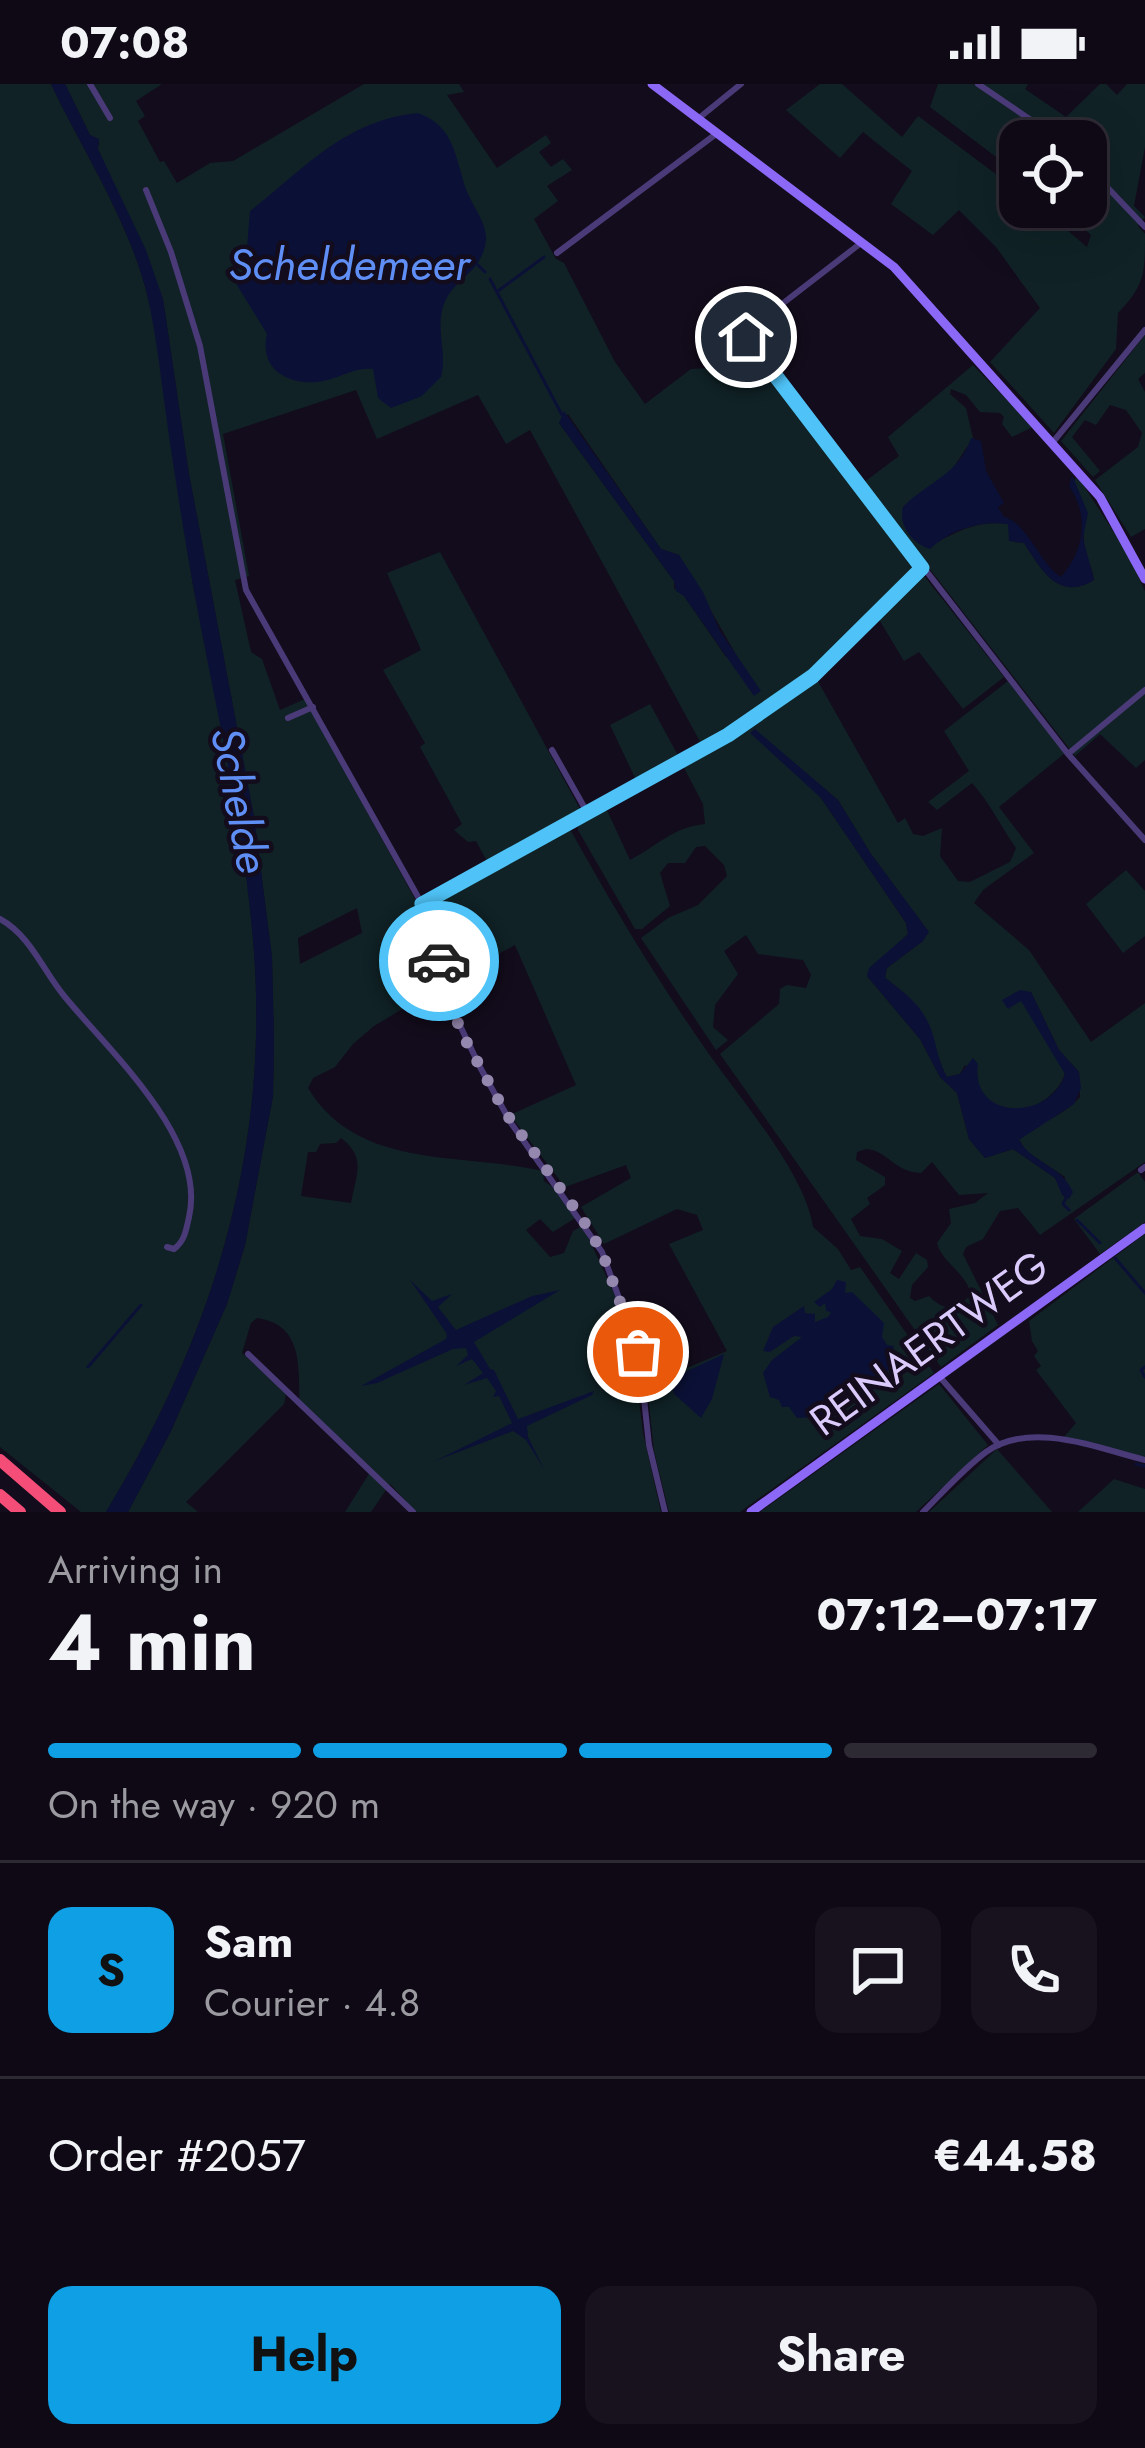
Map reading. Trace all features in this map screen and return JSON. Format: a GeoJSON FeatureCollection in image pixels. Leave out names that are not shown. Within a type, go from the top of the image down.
{"type":"FeatureCollection","features":[{"type":"Feature","properties":{"kind":"highway"},"geometry":{"type":"LineString","coordinates":[[0,1460],[55,1508]]}},
{"type":"Feature","properties":{"kind":"highway"},"geometry":{"type":"LineString","coordinates":[[0,1495],[20,1512]]}},
{"type":"Feature","properties":{"kind":"main road"},"geometry":{"type":"LineString","coordinates":[[652,84],[894,267],[1100,496],[1145,579]]}},
{"type":"Feature","properties":{"kind":"main road","name":"REINAERTWEG"},"geometry":{"type":"LineString","coordinates":[[751,1512],[1145,1228]]}},
{"type":"Feature","properties":{"kind":"street"},"geometry":{"type":"LineString","coordinates":[[90,84],[110,118]]}},
{"type":"Feature","properties":{"kind":"street"},"geometry":{"type":"LineString","coordinates":[[697,120],[741,84]]}},
{"type":"Feature","properties":{"kind":"street"},"geometry":{"type":"LineString","coordinates":[[978,84],[1031,120]]}},
{"type":"Feature","properties":{"kind":"street"},"geometry":{"type":"LineString","coordinates":[[557,253],[716,134]]}},
{"type":"Feature","properties":{"kind":"street"},"geometry":{"type":"LineString","coordinates":[[1107,187],[1145,227]]}},
{"type":"Feature","properties":{"kind":"street"},"geometry":{"type":"LineString","coordinates":[[146,190],[172,252],[200,346],[246,590],[422,904],[460,1030],[511,1123],[583,1220],[608,1267],[638,1352],[650,1445],[665,1512]]}},
{"type":"Feature","properties":{"kind":"street"},"geometry":{"type":"LineString","coordinates":[[862,243],[751,328],[746,337],[1068,754],[1145,840]]}},
{"type":"Feature","properties":{"kind":"street"},"geometry":{"type":"LineString","coordinates":[[1053,442],[1145,330]]}},
{"type":"Feature","properties":{"kind":"street"},"geometry":{"type":"LineString","coordinates":[[422,904],[728,735],[800,686],[922,568]]}},
{"type":"Feature","properties":{"kind":"street"},"geometry":{"type":"LineString","coordinates":[[1068,754],[1145,690]]}},
{"type":"Feature","properties":{"kind":"street"},"geometry":{"type":"LineString","coordinates":[[288,718],[313,707]]}},
{"type":"Feature","properties":{"kind":"street"},"geometry":{"type":"LineString","coordinates":[[552,750],[587,812]]}},
{"type":"Feature","properties":{"kind":"street"},"geometry":{"type":"LineString","coordinates":[[0,919],[17,930],[57,988],[156,1106],[176,1142],[197,1201],[184,1241],[174,1249],[167,1247]]}},
{"type":"Feature","properties":{"kind":"street"},"geometry":{"type":"LineString","coordinates":[[248,1354],[413,1512]]}},
{"type":"Feature","properties":{"kind":"street"},"geometry":{"type":"LineString","coordinates":[[939,1376],[998,1445]]}},
{"type":"Feature","properties":{"kind":"street"},"geometry":{"type":"LineString","coordinates":[[922,1512],[998,1445],[1035,1437],[1145,1460]]}},
{"type":"Feature","properties":{"kind":"shaded area"},"geometry":{"type":"Polygon","coordinates":[[[0,84],[51,84],[116,211],[146,290],[193,585],[237,814],[254,952],[252,1101],[225,1243],[176,1380],[106,1512],[81,1512],[0,1447],[0,84]]]}},
{"type":"Feature","properties":{"kind":"shaded area"},"geometry":{"type":"Polygon","coordinates":[[[65,84],[162,84],[136,101],[145,116],[138,121],[177,183],[210,163],[233,161],[364,84],[459,84],[464,92],[447,95],[497,168],[546,135],[551,143],[539,152],[551,167],[563,159],[572,170],[547,186],[558,201],[534,219],[556,259],[564,263],[615,362],[645,404],[691,369],[708,368],[735,345],[743,344],[917,568],[811,673],[703,747],[530,430],[506,444],[478,395],[377,439],[356,390],[223,434],[249,576],[235,580],[251,652],[262,659],[280,710],[305,699],[421,910],[441,986],[374,1026],[335,1067],[313,1078],[308,1088],[329,1115],[383,1146],[543,1171],[544,1181],[577,1217],[553,1232],[540,1219],[526,1230],[550,1257],[564,1253],[573,1231],[583,1226],[632,1343],[643,1433],[661,1512],[416,1512],[390,1484],[371,1512],[345,1512],[369,1474],[300,1406],[298,1364],[291,1339],[273,1322],[257,1318],[242,1353],[286,1394],[284,1404],[186,1502],[198,1512],[128,1512],[170,1433],[227,1304],[245,1245],[273,1096],[272,957],[254,817],[189,474],[163,299],[98,149],[99,140],[90,135],[65,84]],[[568,414],[559,423],[726,657],[738,658],[679,555],[661,549],[568,414]],[[357,908],[298,938],[300,964],[362,933],[357,908]],[[341,1138],[320,1144],[316,1152],[308,1152],[301,1196],[351,1203],[357,1160],[341,1138]]]}},
{"type":"Feature","properties":{"kind":"shaded area"},"geometry":{"type":"Polygon","coordinates":[[[820,84],[842,84],[902,137],[918,116],[999,176],[999,228],[1065,228],[1087,247],[1091,235],[1083,228],[1107,228],[1107,120],[999,120],[999,159],[930,107],[938,84],[1028,84],[1025,89],[1066,117],[1100,84],[1117,95],[1127,84],[1145,84],[1145,147],[1134,206],[1145,217],[1138,226],[1145,234],[1142,278],[1118,313],[1116,349],[1054,433],[990,362],[1040,308],[996,247],[959,210],[933,235],[891,204],[912,171],[863,132],[840,158],[786,110],[820,84]]]}},
{"type":"Feature","properties":{"kind":"shaded area"},"geometry":{"type":"Polygon","coordinates":[[[1145,335],[1145,373],[1138,379],[1145,392],[1145,529],[1131,537],[1095,480],[1138,447],[1142,433],[1126,410],[1110,405],[1096,425],[1085,420],[1072,437],[1100,471],[1093,477],[1061,441],[1145,335]]]}},
{"type":"Feature","properties":{"kind":"shaded area"},"geometry":{"type":"Polygon","coordinates":[[[973,365],[1033,427],[1012,437],[1000,413],[980,412],[966,395],[951,389],[950,394],[966,408],[973,438],[951,471],[903,507],[936,543],[970,527],[1008,524],[1014,542],[1024,543],[1052,580],[1081,586],[1094,580],[1084,546],[1083,505],[1074,483],[1075,478],[1080,480],[1126,551],[1145,591],[1145,760],[1136,768],[1100,734],[1075,756],[863,483],[899,456],[888,437],[973,365]]]}},
{"type":"Feature","properties":{"kind":"shaded area"},"geometry":{"type":"Polygon","coordinates":[[[440,552],[580,809],[488,863],[476,841],[468,842],[454,830],[462,824],[420,747],[425,743],[383,670],[421,650],[387,573],[440,552]]]}},
{"type":"Feature","properties":{"kind":"shaded area"},"geometry":{"type":"Polygon","coordinates":[[[917,577],[925,577],[1004,677],[963,709],[919,652],[904,661],[877,616],[917,577]]]}},
{"type":"Feature","properties":{"kind":"shaded area"},"geometry":{"type":"Polygon","coordinates":[[[816,678],[898,823],[905,818],[913,834],[923,836],[942,828],[940,856],[958,881],[970,882],[1010,862],[1016,848],[972,783],[937,810],[928,802],[969,771],[944,731],[1008,681],[1065,753],[999,807],[1034,853],[983,890],[974,903],[1029,950],[1091,1042],[1145,1003],[1145,1162],[1040,1235],[1018,1208],[1000,1211],[983,1239],[966,1247],[963,1254],[998,1325],[941,1367],[720,1054],[779,1004],[780,989],[787,985],[806,988],[811,975],[803,960],[758,954],[746,935],[724,951],[738,974],[715,1005],[713,1027],[728,1040],[716,1050],[641,938],[668,918],[698,905],[727,876],[724,865],[705,846],[696,847],[685,863],[668,863],[660,873],[670,906],[642,929],[635,929],[578,830],[577,821],[605,806],[630,860],[674,833],[705,824],[703,804],[682,764],[733,737],[816,678]],[[754,729],[821,798],[906,923],[908,934],[867,976],[920,1039],[940,1077],[957,1093],[969,1139],[985,1158],[1013,1149],[1055,1178],[1066,1200],[1065,1177],[1026,1151],[1019,1139],[1080,1097],[1079,1072],[1059,1050],[1031,992],[1016,1002],[1021,1000],[1065,1073],[1043,1101],[1007,1110],[986,1098],[965,1065],[960,1074],[947,1077],[921,1013],[885,978],[887,968],[923,941],[928,931],[838,800],[754,729]],[[866,1149],[857,1152],[856,1160],[885,1177],[885,1185],[851,1219],[860,1236],[882,1239],[902,1251],[890,1273],[899,1279],[916,1253],[927,1260],[928,1267],[912,1285],[910,1298],[929,1296],[945,1307],[960,1304],[971,1295],[969,1287],[937,1243],[951,1223],[949,1209],[975,1203],[988,1193],[959,1195],[932,1162],[921,1173],[912,1172],[866,1149]]]}},
{"type":"Feature","properties":{"kind":"shaded area"},"geometry":{"type":"Polygon","coordinates":[[[650,704],[680,759],[637,782],[610,725],[650,704]]]}},
{"type":"Feature","properties":{"kind":"shaded area"},"geometry":{"type":"Polygon","coordinates":[[[564,828],[570,829],[684,1018],[783,1157],[813,1227],[838,1249],[851,1270],[860,1267],[934,1373],[740,1512],[669,1512],[654,1451],[647,1385],[727,1351],[669,1244],[703,1230],[697,1215],[677,1209],[604,1244],[581,1207],[631,1178],[626,1165],[565,1187],[510,1115],[576,1085],[515,945],[447,982],[426,907],[564,828]]]}},
{"type":"Feature","properties":{"kind":"shaded area"},"geometry":{"type":"Polygon","coordinates":[[[1126,870],[1145,891],[1145,936],[1123,953],[1086,904],[1126,870]]]}},
{"type":"Feature","properties":{"kind":"shaded area"},"geometry":{"type":"Polygon","coordinates":[[[1138,1172],[1145,1182],[1145,1222],[1100,1254],[1074,1219],[1138,1172]]]}},
{"type":"Feature","properties":{"kind":"shaded area"},"geometry":{"type":"Polygon","coordinates":[[[1145,1234],[1145,1458],[1063,1438],[1076,1423],[1036,1370],[1041,1366],[1034,1356],[1038,1351],[1029,1321],[1145,1234]]]}},
{"type":"Feature","properties":{"kind":"shaded area"},"geometry":{"type":"Polygon","coordinates":[[[939,1384],[988,1445],[916,1512],[760,1512],[939,1384]]]}},
{"type":"Feature","properties":{"kind":"shaded area"},"geometry":{"type":"Polygon","coordinates":[[[997,1449],[1052,1512],[929,1512],[997,1449]]]}},
{"type":"Feature","properties":{"kind":"shaded area"},"geometry":{"type":"Polygon","coordinates":[[[1114,1479],[1145,1489],[1145,1512],[1078,1512],[1114,1479]]]}},
{"type":"Feature","properties":{"kind":"water","name":"Schelde"},"geometry":{"type":"Polygon","coordinates":[[[51,84],[65,84],[90,135],[99,139],[98,149],[146,250],[163,299],[189,474],[254,817],[272,957],[273,1096],[245,1245],[227,1304],[170,1433],[128,1512],[106,1512],[176,1380],[225,1243],[241,1173],[252,1101],[254,952],[237,814],[189,564],[146,290],[116,211],[51,84]]]}},
{"type":"Feature","properties":{"kind":"water","name":"Scheldemeer"},"geometry":{"type":"Polygon","coordinates":[[[418,113],[440,126],[452,144],[486,239],[476,265],[445,302],[441,377],[422,396],[391,408],[378,398],[373,369],[318,382],[295,381],[278,372],[267,356],[267,334],[237,285],[245,272],[250,211],[347,136],[392,117],[418,113]]]}},
{"type":"Feature","properties":{"kind":"water"},"geometry":{"type":"Polygon","coordinates":[[[564,411],[661,549],[679,555],[720,631],[761,691],[754,696],[559,423],[564,411]]]}},
{"type":"Feature","properties":{"kind":"water"},"geometry":{"type":"Polygon","coordinates":[[[971,438],[981,441],[986,471],[1004,503],[998,507],[1004,517],[1020,527],[1061,577],[1082,533],[1080,509],[1069,486],[1072,475],[1088,513],[1083,538],[1094,580],[1070,587],[1052,580],[1024,543],[1009,541],[1008,524],[966,528],[930,549],[913,539],[903,521],[903,507],[951,469],[971,438]]]}},
{"type":"Feature","properties":{"kind":"water"},"geometry":{"type":"Polygon","coordinates":[[[755,729],[838,800],[929,932],[887,968],[885,978],[923,1013],[947,1077],[960,1074],[973,1058],[986,1096],[1013,1108],[1029,1107],[1057,1089],[1065,1074],[1021,1001],[1008,1009],[1002,1000],[1020,990],[1031,992],[1059,1050],[1079,1072],[1081,1088],[1074,1104],[1019,1140],[1068,1183],[1073,1192],[1069,1199],[1062,1195],[1055,1178],[1013,1149],[985,1158],[969,1139],[957,1093],[940,1077],[920,1039],[867,976],[869,968],[908,934],[906,923],[821,798],[750,733],[755,729]]]}},
{"type":"Feature","properties":{"kind":"water"},"geometry":{"type":"Polygon","coordinates":[[[410,1280],[432,1301],[452,1294],[438,1307],[456,1330],[532,1296],[560,1290],[474,1342],[518,1419],[594,1391],[527,1426],[544,1469],[526,1440],[513,1431],[435,1461],[512,1423],[499,1396],[493,1397],[496,1391],[487,1378],[464,1385],[483,1373],[472,1359],[456,1366],[468,1355],[466,1348],[361,1386],[446,1339],[410,1280]]]}},
{"type":"Feature","properties":{"kind":"water"},"geometry":{"type":"Polygon","coordinates":[[[837,1280],[846,1282],[845,1293],[852,1292],[884,1323],[882,1337],[894,1346],[892,1362],[886,1373],[881,1377],[878,1373],[846,1406],[842,1404],[815,1424],[818,1417],[797,1418],[789,1407],[770,1397],[763,1373],[802,1337],[794,1336],[770,1352],[763,1351],[773,1327],[804,1306],[805,1313],[815,1314],[815,1322],[828,1317],[831,1312],[826,1311],[825,1303],[820,1307],[814,1302],[837,1280]]]}},
{"type":"Feature","properties":{"kind":"water"},"geometry":{"type":"Polygon","coordinates":[[[724,1354],[712,1399],[701,1418],[674,1394],[672,1386],[685,1372],[724,1354]]]}},
{"type":"Feature","properties":{"kind":"waterway"},"geometry":{"type":"LineString","coordinates":[[498,291],[544,257]]}},
{"type":"Feature","properties":{"kind":"waterway"},"geometry":{"type":"LineString","coordinates":[[478,265],[485,272]]}},
{"type":"Feature","properties":{"kind":"waterway"},"geometry":{"type":"LineString","coordinates":[[490,279],[562,415]]}},
{"type":"Feature","properties":{"kind":"waterway"},"geometry":{"type":"LineString","coordinates":[[1066,1198],[1063,1204],[1069,1210]]}},
{"type":"Feature","properties":{"kind":"waterway"},"geometry":{"type":"LineString","coordinates":[[1077,1220],[1100,1243]]}},
{"type":"Feature","properties":{"kind":"waterway"},"geometry":{"type":"LineString","coordinates":[[1115,1258],[1145,1293]]}},
{"type":"Feature","properties":{"kind":"waterway"},"geometry":{"type":"LineString","coordinates":[[88,1367],[141,1305]]}},
{"type":"Feature","properties":{"kind":"waterway"},"geometry":{"type":"LineString","coordinates":[[1145,1367],[1141,1370],[1145,1377]]}},
{"type":"Feature","properties":{"kind":"waterway"},"geometry":{"type":"LineString","coordinates":[[1136,1464],[1145,1466]]}},
{"type":"Feature","properties":{"kind":"way so far"},"geometry":{"type":"LineString","coordinates":[[439,961],[460,1030],[505,1112],[602,1252],[638,1352]]}},
{"type":"Feature","properties":{"kind":"route"},"geometry":{"type":"LineString","coordinates":[[439,961],[422,904],[728,735],[813,676],[922,568],[746,337]]}}]}
